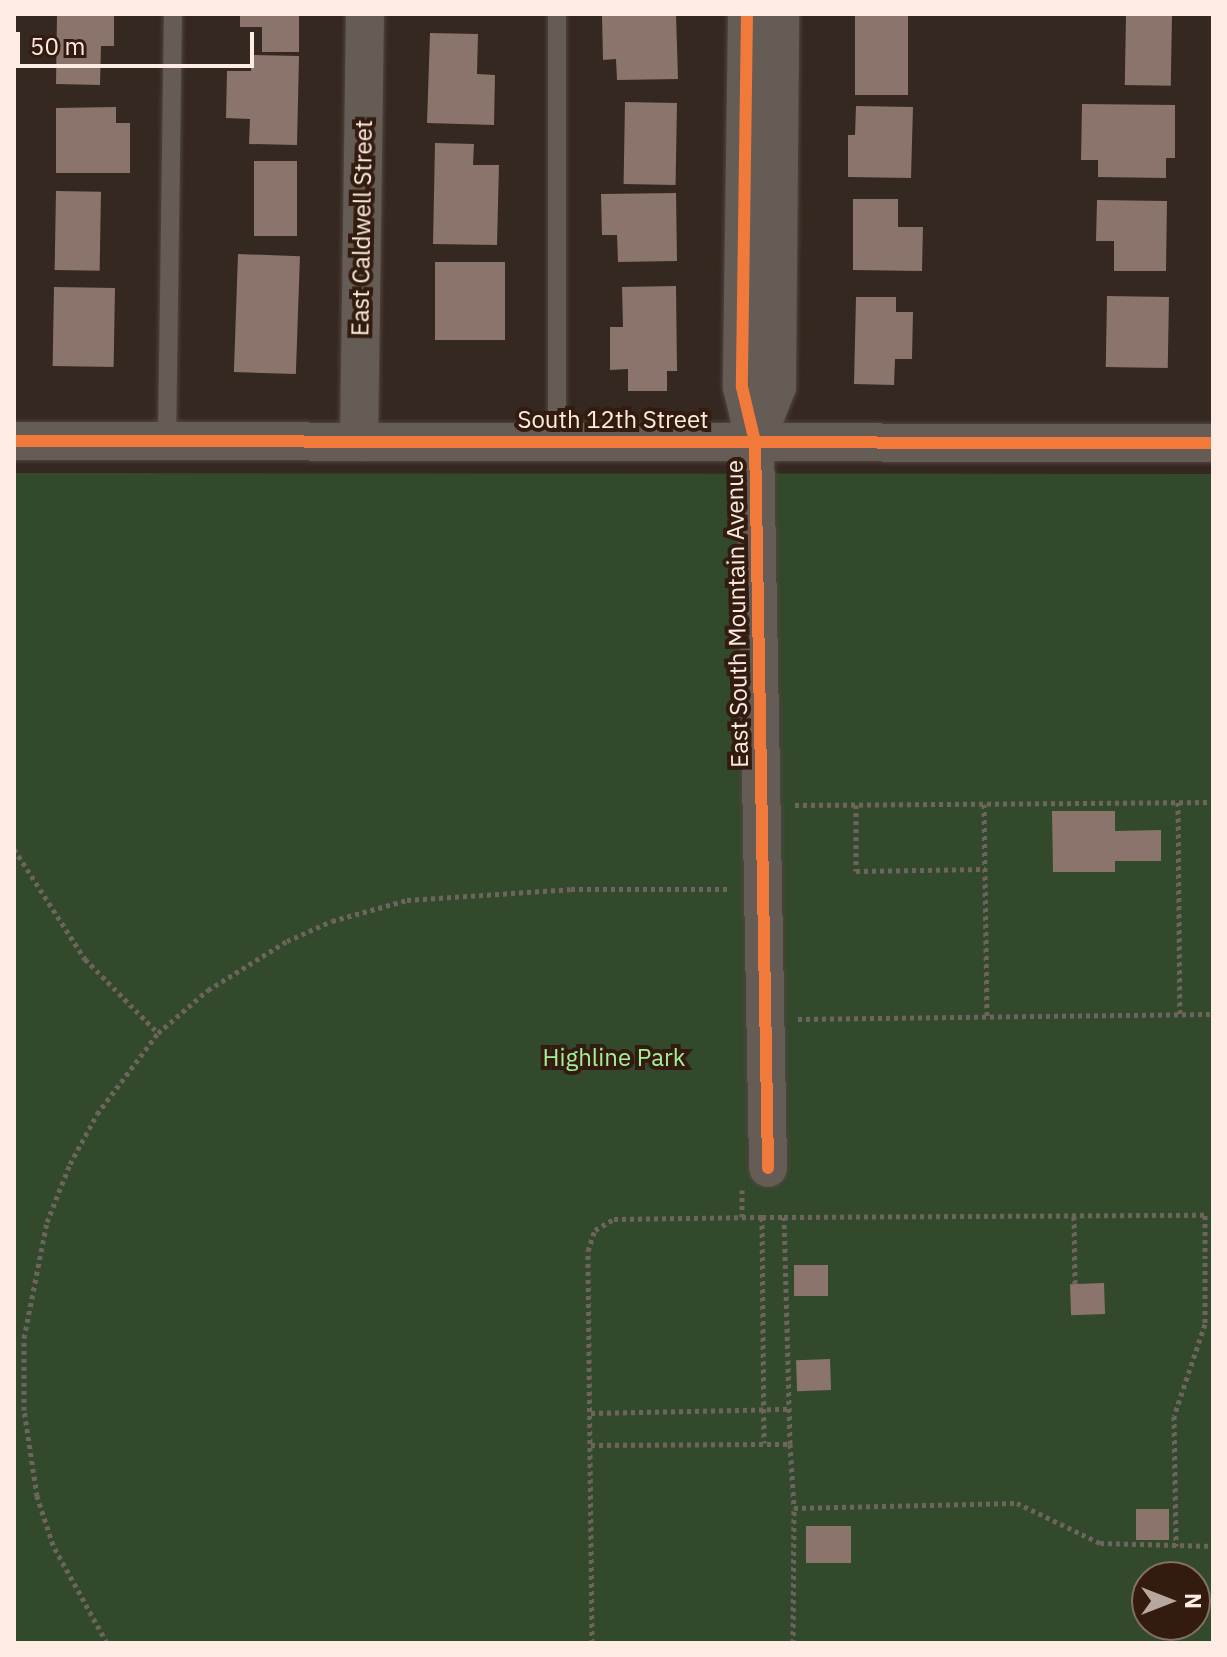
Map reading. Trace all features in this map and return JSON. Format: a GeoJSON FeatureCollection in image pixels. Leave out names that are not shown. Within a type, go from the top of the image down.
{"type":"FeatureCollection","features":[{"type":"Feature","properties":{"kind":"street","name":"East Caldwell Street"},"geometry":{"type":"LineString","coordinates":[[359,442],[365,14]]}},
{"type":"Feature","properties":{"kind":"street","name":"East South Mountain Avenue"},"geometry":{"type":"LineString","coordinates":[[747,14],[742,387],[755,442],[768,1168]]}},
{"type":"Feature","properties":{"kind":"street","name":"East South Mountain Avenue"},"geometry":{"type":"LineString","coordinates":[[755,442],[777,387],[780,14]]}},
{"type":"Feature","properties":{"kind":"street","name":"South 12th Street"},"geometry":{"type":"LineString","coordinates":[[14,441],[1213,443]]}},
{"type":"Feature","properties":{"kind":"lane"},"geometry":{"type":"LineString","coordinates":[[167,441],[173,14]]}},
{"type":"Feature","properties":{"kind":"lane"},"geometry":{"type":"LineString","coordinates":[[557,14],[557,443]]}},
{"type":"Feature","properties":{"kind":"path"},"geometry":{"type":"LineString","coordinates":[[1178,802],[1180,1014]]}},
{"type":"Feature","properties":{"kind":"path"},"geometry":{"type":"LineString","coordinates":[[762,806],[1213,802]]}},
{"type":"Feature","properties":{"kind":"path"},"geometry":{"type":"LineString","coordinates":[[984,804],[987,1017]]}},
{"type":"Feature","properties":{"kind":"path"},"geometry":{"type":"LineString","coordinates":[[856,805],[856,871],[985,869]]}},
{"type":"Feature","properties":{"kind":"path"},"geometry":{"type":"LineString","coordinates":[[14,849],[85,959],[158,1033]]}},
{"type":"Feature","properties":{"kind":"path"},"geometry":{"type":"LineString","coordinates":[[107,1643],[53,1545],[37,1496],[24,1410],[24,1338],[47,1222],[70,1164],[97,1114],[158,1033],[208,990],[287,941],[332,921],[407,900],[571,889],[740,889]]}},
{"type":"Feature","properties":{"kind":"path"},"geometry":{"type":"LineString","coordinates":[[792,1019],[1213,1014]]}},
{"type":"Feature","properties":{"kind":"path"},"geometry":{"type":"LineString","coordinates":[[592,1643],[588,1251],[595,1230],[614,1219],[1205,1215],[1205,1324],[1174,1416],[1176,1546]]}},
{"type":"Feature","properties":{"kind":"path"},"geometry":{"type":"LineString","coordinates":[[1074,1216],[1075,1284]]}},
{"type":"Feature","properties":{"kind":"path"},"geometry":{"type":"LineString","coordinates":[[762,1217],[764,1443]]}},
{"type":"Feature","properties":{"kind":"path"},"geometry":{"type":"LineString","coordinates":[[784,1217],[794,1508],[793,1643]]}},
{"type":"Feature","properties":{"kind":"path"},"geometry":{"type":"LineString","coordinates":[[1205,1324],[1213,1324]]}},
{"type":"Feature","properties":{"kind":"path"},"geometry":{"type":"LineString","coordinates":[[591,1413],[789,1409]]}},
{"type":"Feature","properties":{"kind":"path"},"geometry":{"type":"LineString","coordinates":[[591,1445],[790,1444]]}},
{"type":"Feature","properties":{"kind":"path"},"geometry":{"type":"LineString","coordinates":[[794,1508],[1017,1503],[1100,1543],[1213,1546]]}},
{"type":"Feature","properties":{"kind":"green space","name":"Highline Park"},"geometry":{"type":"Polygon","coordinates":[[[14,473],[1213,474],[1213,1643],[14,1643],[14,473]]]}},
{"type":"Feature","properties":{"kind":"building"},"geometry":{"type":"Polygon","coordinates":[[[57,14],[114,14],[114,46],[101,46],[100,85],[56,84],[57,14]]]}},
{"type":"Feature","properties":{"kind":"building"},"geometry":{"type":"Polygon","coordinates":[[[240,14],[299,14],[299,52],[262,52],[262,27],[240,27],[240,14]]]}},
{"type":"Feature","properties":{"kind":"building"},"geometry":{"type":"Polygon","coordinates":[[[676,14],[678,79],[617,80],[616,59],[603,60],[602,16],[676,14]]]}},
{"type":"Feature","properties":{"kind":"building"},"geometry":{"type":"Polygon","coordinates":[[[855,14],[908,14],[908,95],[855,95],[855,14]]]}},
{"type":"Feature","properties":{"kind":"building"},"geometry":{"type":"Polygon","coordinates":[[[1126,15],[1172,16],[1171,86],[1125,85],[1126,15]]]}},
{"type":"Feature","properties":{"kind":"building"},"geometry":{"type":"Polygon","coordinates":[[[430,33],[478,34],[477,74],[495,75],[494,125],[427,123],[430,33]]]}},
{"type":"Feature","properties":{"kind":"building"},"geometry":{"type":"Polygon","coordinates":[[[251,55],[299,56],[297,145],[249,144],[250,119],[226,118],[227,71],[251,71],[251,55]]]}},
{"type":"Feature","properties":{"kind":"building"},"geometry":{"type":"Polygon","coordinates":[[[625,102],[677,103],[676,185],[624,184],[625,102]]]}},
{"type":"Feature","properties":{"kind":"building"},"geometry":{"type":"Polygon","coordinates":[[[1082,104],[1175,105],[1175,158],[1166,158],[1166,178],[1098,177],[1098,160],[1081,160],[1082,104]]]}},
{"type":"Feature","properties":{"kind":"building"},"geometry":{"type":"Polygon","coordinates":[[[856,106],[913,107],[911,178],[848,177],[848,135],[855,135],[856,106]]]}},
{"type":"Feature","properties":{"kind":"building"},"geometry":{"type":"Polygon","coordinates":[[[116,107],[116,123],[130,123],[130,173],[56,173],[56,108],[116,107]]]}},
{"type":"Feature","properties":{"kind":"building"},"geometry":{"type":"Polygon","coordinates":[[[435,143],[474,144],[473,165],[499,165],[497,245],[433,244],[435,143]]]}},
{"type":"Feature","properties":{"kind":"building"},"geometry":{"type":"Polygon","coordinates":[[[254,161],[297,161],[297,236],[254,236],[254,161]]]}},
{"type":"Feature","properties":{"kind":"building"},"geometry":{"type":"Polygon","coordinates":[[[56,191],[101,192],[100,271],[55,270],[56,191]]]}},
{"type":"Feature","properties":{"kind":"building"},"geometry":{"type":"Polygon","coordinates":[[[676,193],[677,261],[618,262],[617,235],[602,235],[601,194],[676,193]]]}},
{"type":"Feature","properties":{"kind":"building"},"geometry":{"type":"Polygon","coordinates":[[[853,199],[898,199],[898,227],[923,227],[922,271],[853,270],[853,199]]]}},
{"type":"Feature","properties":{"kind":"building"},"geometry":{"type":"Polygon","coordinates":[[[1097,200],[1167,201],[1166,271],[1114,271],[1114,241],[1096,241],[1097,200]]]}},
{"type":"Feature","properties":{"kind":"building"},"geometry":{"type":"Polygon","coordinates":[[[238,254],[300,256],[296,374],[234,372],[238,254]]]}},
{"type":"Feature","properties":{"kind":"building"},"geometry":{"type":"Polygon","coordinates":[[[435,262],[505,262],[505,340],[435,340],[435,262]]]}},
{"type":"Feature","properties":{"kind":"building"},"geometry":{"type":"Polygon","coordinates":[[[676,286],[677,371],[667,371],[667,391],[628,391],[628,369],[610,370],[610,327],[623,327],[622,287],[676,286]]]}},
{"type":"Feature","properties":{"kind":"building"},"geometry":{"type":"Polygon","coordinates":[[[54,287],[115,288],[114,367],[53,366],[54,287]]]}},
{"type":"Feature","properties":{"kind":"building"},"geometry":{"type":"Polygon","coordinates":[[[1107,296],[1169,297],[1168,368],[1106,367],[1107,296]]]}},
{"type":"Feature","properties":{"kind":"building"},"geometry":{"type":"Polygon","coordinates":[[[856,297],[896,297],[896,312],[913,312],[912,359],[895,359],[894,385],[854,384],[856,297]]]}},
{"type":"Feature","properties":{"kind":"building"},"geometry":{"type":"Polygon","coordinates":[[[1052,811],[1115,811],[1115,831],[1161,830],[1161,861],[1115,861],[1115,872],[1053,872],[1052,811]]]}},
{"type":"Feature","properties":{"kind":"building"},"geometry":{"type":"Polygon","coordinates":[[[794,1265],[828,1265],[828,1296],[794,1296],[794,1265]]]}},
{"type":"Feature","properties":{"kind":"building"},"geometry":{"type":"Polygon","coordinates":[[[1104,1283],[1105,1314],[1071,1315],[1070,1284],[1104,1283]]]}},
{"type":"Feature","properties":{"kind":"building"},"geometry":{"type":"Polygon","coordinates":[[[830,1359],[831,1390],[797,1391],[796,1360],[830,1359]]]}},
{"type":"Feature","properties":{"kind":"building"},"geometry":{"type":"Polygon","coordinates":[[[1136,1509],[1169,1509],[1169,1540],[1136,1540],[1136,1509]]]}},
{"type":"Feature","properties":{"kind":"building"},"geometry":{"type":"Polygon","coordinates":[[[806,1526],[851,1526],[851,1563],[806,1563],[806,1526]]]}},
{"type":"Feature","properties":{"kind":"cycle path"},"geometry":{"type":"LineString","coordinates":[[747,14],[742,387],[755,442],[768,1168]]}},
{"type":"Feature","properties":{"kind":"cycle path"},"geometry":{"type":"LineString","coordinates":[[14,441],[1213,443]]}}]}
